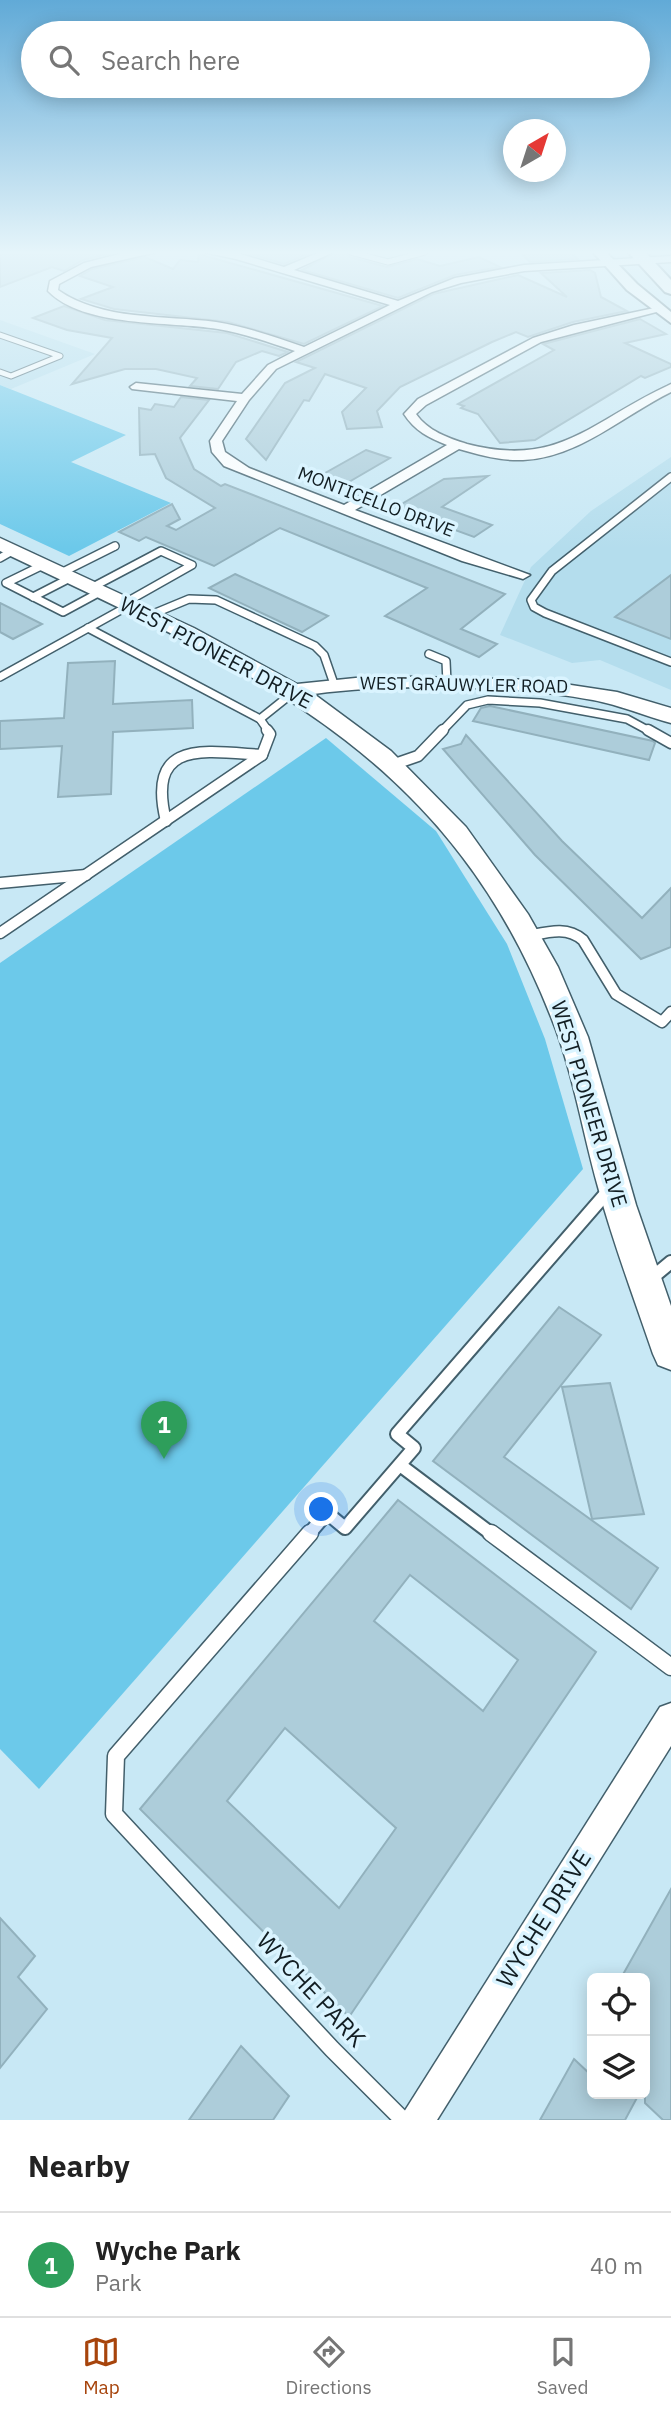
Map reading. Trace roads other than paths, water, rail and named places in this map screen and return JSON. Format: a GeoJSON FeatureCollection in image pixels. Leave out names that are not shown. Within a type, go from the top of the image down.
{"type":"FeatureCollection","features":[{"type":"Feature","properties":{"kind":"main road","name":"WEST PIONEER DRIVE"},"geometry":{"type":"LineString","coordinates":[[5,551],[96,590],[295,691],[350,729],[392,765],[461,833],[502,892],[527,936],[567,1019],[614,1185],[671,1350]]}},
{"type":"Feature","properties":{"kind":"main road","name":"WEST GRAUWYLER ROAD"},"geometry":{"type":"LineString","coordinates":[[295,691],[368,681],[578,688],[616,696],[653,715]]}},
{"type":"Feature","properties":{"kind":"street"},"geometry":{"type":"LineString","coordinates":[[135,387],[245,398],[263,374],[301,351]]}},
{"type":"Feature","properties":{"kind":"street"},"geometry":{"type":"LineString","coordinates":[[515,351],[422,402],[410,414],[415,425],[430,435],[497,456],[544,456],[558,452],[671,387]]}},
{"type":"Feature","properties":{"kind":"street","name":"MONTICELLO DRIVE"},"geometry":{"type":"LineString","coordinates":[[245,398],[216,441],[219,455],[244,471],[496,569],[523,575]]}},
{"type":"Feature","properties":{"kind":"street"},"geometry":{"type":"LineString","coordinates":[[345,510],[457,445]]}},
{"type":"Feature","properties":{"kind":"street","name":"WYCHE DRIVE"},"geometry":{"type":"LineString","coordinates":[[417,2120],[671,1718]]}},
{"type":"Feature","properties":{"kind":"lane"},"geometry":{"type":"LineString","coordinates":[[0,372],[11,376],[60,356],[46,351]]}},
{"type":"Feature","properties":{"kind":"lane"},"geometry":{"type":"LineString","coordinates":[[671,477],[552,571],[531,600],[534,607],[545,614],[671,662]]}},
{"type":"Feature","properties":{"kind":"lane"},"geometry":{"type":"LineString","coordinates":[[3,582],[58,572],[115,545]]}},
{"type":"Feature","properties":{"kind":"lane"},"geometry":{"type":"LineString","coordinates":[[0,677],[192,565],[161,551],[63,612],[3,582]]}},
{"type":"Feature","properties":{"kind":"lane"},"geometry":{"type":"LineString","coordinates":[[33,597],[58,572]]}},
{"type":"Feature","properties":{"kind":"lane"},"geometry":{"type":"LineString","coordinates":[[148,616],[180,600],[199,596],[216,600],[315,646],[324,655],[334,684]]}},
{"type":"Feature","properties":{"kind":"lane"},"geometry":{"type":"LineString","coordinates":[[0,933],[262,755],[270,734],[260,719],[88,628]]}},
{"type":"Feature","properties":{"kind":"lane"},"geometry":{"type":"LineString","coordinates":[[429,654],[446,661],[447,683]]}},
{"type":"Feature","properties":{"kind":"lane"},"geometry":{"type":"LineString","coordinates":[[260,719],[295,691]]}},
{"type":"Feature","properties":{"kind":"lane"},"geometry":{"type":"LineString","coordinates":[[392,765],[418,756],[460,710],[476,701],[540,703],[653,715],[671,743]]}},
{"type":"Feature","properties":{"kind":"lane"},"geometry":{"type":"LineString","coordinates":[[166,821],[160,794],[161,778],[176,761],[189,755],[262,755]]}},
{"type":"Feature","properties":{"kind":"lane"},"geometry":{"type":"LineString","coordinates":[[0,883],[88,875]]}},
{"type":"Feature","properties":{"kind":"lane"},"geometry":{"type":"LineString","coordinates":[[527,936],[561,929],[577,934],[591,949],[613,991],[662,1022],[671,1012]]}},
{"type":"Feature","properties":{"kind":"lane"},"geometry":{"type":"LineString","coordinates":[[614,1185],[397,1434],[414,1448],[400,1465],[671,1667]]}},
{"type":"Feature","properties":{"kind":"lane"},"geometry":{"type":"LineString","coordinates":[[646,1282],[671,1262]]}},
{"type":"Feature","properties":{"kind":"lane","name":"WYCHE PARK"},"geometry":{"type":"LineString","coordinates":[[400,1465],[345,1528],[327,1513],[116,1756],[114,1814],[332,2049],[402,2120]]}},
{"type":"Feature","properties":{"kind":"place","name":"Wyche Park"},"geometry":{"type":"Point","coordinates":[164,1459]}}]}
